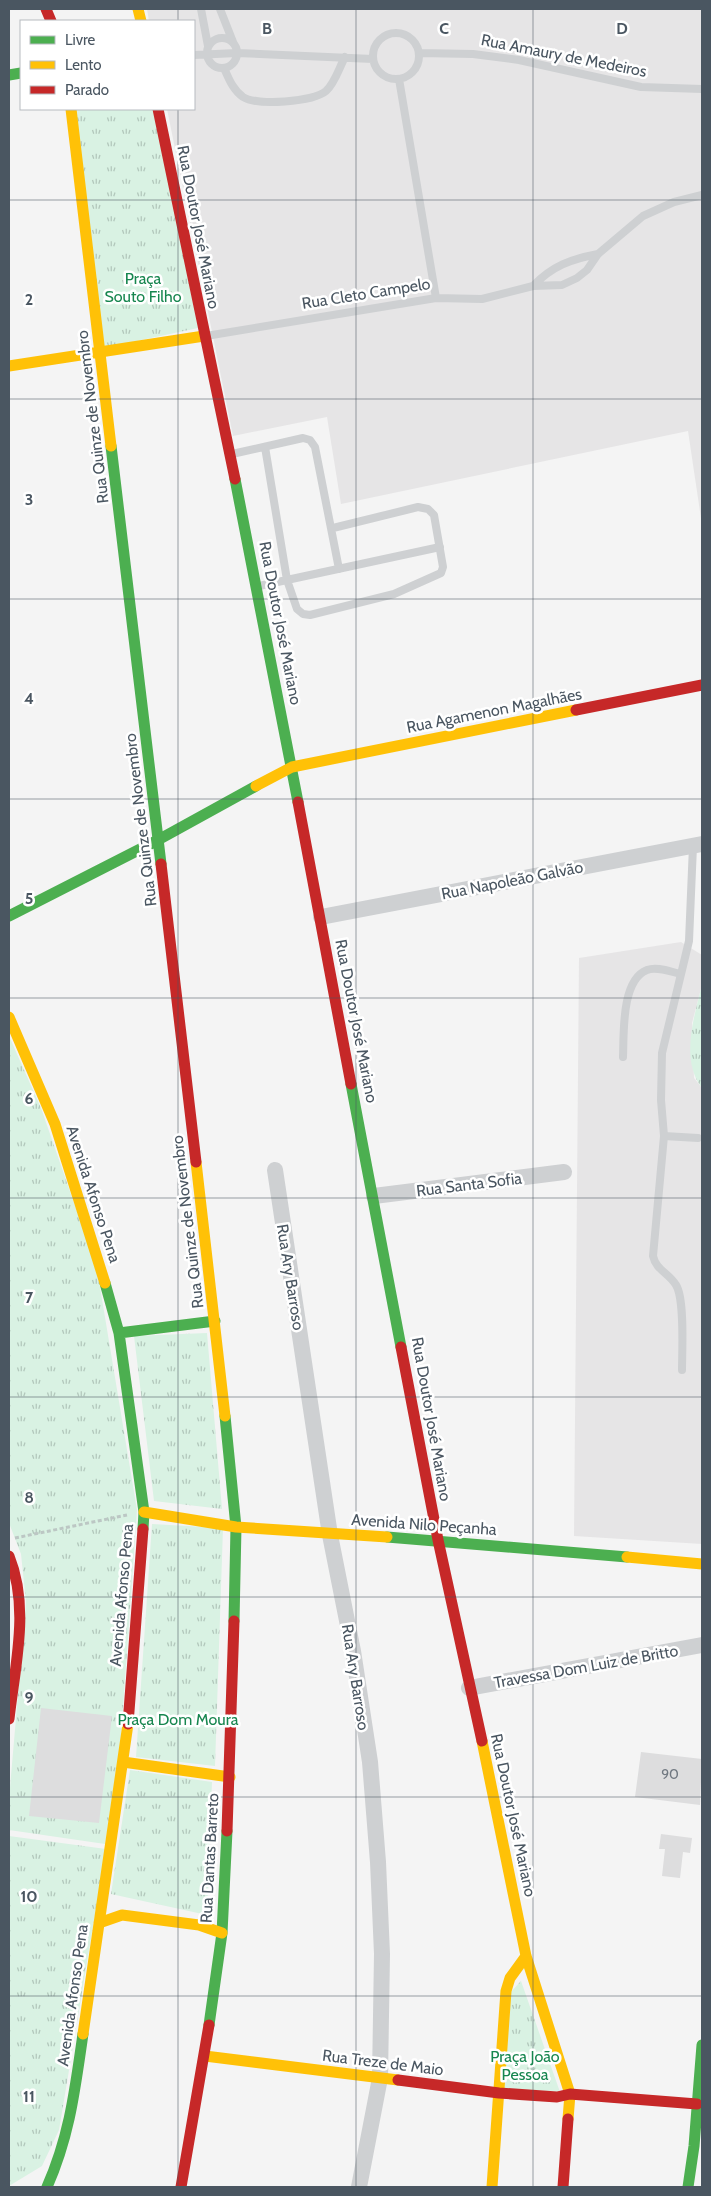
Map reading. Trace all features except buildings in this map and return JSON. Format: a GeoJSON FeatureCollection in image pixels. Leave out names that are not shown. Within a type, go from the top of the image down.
{"type":"FeatureCollection","features":[{"type":"Feature","properties":{"kind":"main road","name":"Rua Quinze de Novembro"},"geometry":{"type":"LineString","coordinates":[[71,110],[215,1321],[236,1527]]}},
{"type":"Feature","properties":{"kind":"main road","name":"Rua Doutor José Mariano"},"geometry":{"type":"LineString","coordinates":[[158,110],[204,336],[258,586],[438,1540],[513,1886],[522,1940],[570,2098]]}},
{"type":"Feature","properties":{"kind":"main road"},"geometry":{"type":"LineString","coordinates":[[9,366],[204,336]]}},
{"type":"Feature","properties":{"kind":"main road","name":"Rua Agamenon Magalhães"},"geometry":{"type":"LineString","coordinates":[[9,916],[158,840],[292,767],[702,685]]}},
{"type":"Feature","properties":{"kind":"main road","name":"Avenida Afonso Pena"},"geometry":{"type":"LineString","coordinates":[[9,1017],[37,1078],[55,1124],[104,1277],[119,1333],[140,1513],[123,1762],[72,2110],[61,2155],[46,2187]]}},
{"type":"Feature","properties":{"kind":"main road"},"geometry":{"type":"LineString","coordinates":[[119,1333],[215,1321]]}},
{"type":"Feature","properties":{"kind":"main road","name":"Avenida Nilo Peçanha"},"geometry":{"type":"LineString","coordinates":[[140,1513],[236,1527],[330,1535],[438,1540],[702,1564]]}},
{"type":"Feature","properties":{"kind":"main road","name":"Rua Dantas Barreto"},"geometry":{"type":"LineString","coordinates":[[181,2187],[205,2056],[222,1933],[230,1777],[236,1527]]}},
{"type":"Feature","properties":{"kind":"main road"},"geometry":{"type":"LineString","coordinates":[[9,1719],[21,1603],[11,1565]]}},
{"type":"Feature","properties":{"kind":"main road"},"geometry":{"type":"LineString","coordinates":[[123,1762],[230,1777]]}},
{"type":"Feature","properties":{"kind":"main road"},"geometry":{"type":"LineString","coordinates":[[99,1923],[122,1915],[199,1926],[222,1933]]}},
{"type":"Feature","properties":{"kind":"main road"},"geometry":{"type":"LineString","coordinates":[[492,2187],[506,1991],[513,1974],[526,1956]]}},
{"type":"Feature","properties":{"kind":"main road"},"geometry":{"type":"LineString","coordinates":[[688,2187],[692,2119],[697,2104],[702,2045]]}},
{"type":"Feature","properties":{"kind":"main road","name":"Rua Treze de Maio"},"geometry":{"type":"LineString","coordinates":[[205,2056],[499,2093],[570,2098]]}},
{"type":"Feature","properties":{"kind":"main road"},"geometry":{"type":"LineString","coordinates":[[570,2098],[697,2104]]}},
{"type":"Feature","properties":{"kind":"main road"},"geometry":{"type":"LineString","coordinates":[[570,2098],[642,2112]]}},
{"type":"Feature","properties":{"kind":"main road"},"geometry":{"type":"LineString","coordinates":[[562,2187],[570,2098]]}},
{"type":"Feature","properties":{"kind":"street","name":"Rua Napoleão Galvão"},"geometry":{"type":"LineString","coordinates":[[321,917],[697,845]]}},
{"type":"Feature","properties":{"kind":"street","name":"Rua Ary Barroso"},"geometry":{"type":"LineString","coordinates":[[275,1170],[330,1535],[353,1651],[370,1762],[378,1862],[382,1954],[380,2078],[359,2187]]}},
{"type":"Feature","properties":{"kind":"street","name":"Rua Santa Sofia"},"geometry":{"type":"LineString","coordinates":[[374,1196],[564,1172]]}},
{"type":"Feature","properties":{"kind":"street","name":"Travessa Dom Luiz de Britto"},"geometry":{"type":"LineString","coordinates":[[469,1688],[702,1645]]}},
{"type":"Feature","properties":{"kind":"lane"},"geometry":{"type":"LineString","coordinates":[[201,9],[208,59],[214,66],[224,68],[233,62],[237,53],[220,9]]}},
{"type":"Feature","properties":{"kind":"lane"},"geometry":{"type":"LineString","coordinates":[[393,32],[407,35],[417,46],[419,53],[419,60],[412,73],[399,79],[385,76],[379,72],[373,59],[376,44],[386,34],[393,32]]}},
{"type":"Feature","properties":{"kind":"lane"},"geometry":{"type":"LineString","coordinates":[[207,50],[217,38],[230,40],[234,44]]}},
{"type":"Feature","properties":{"kind":"lane"},"geometry":{"type":"LineString","coordinates":[[195,55],[207,50],[373,59]]}},
{"type":"Feature","properties":{"kind":"lane","name":"Rua Amaury de Medeiros"},"geometry":{"type":"LineString","coordinates":[[419,53],[473,54],[519,60],[641,87],[702,89]]}},
{"type":"Feature","properties":{"kind":"lane"},"geometry":{"type":"LineString","coordinates":[[224,68],[234,89],[244,98],[260,102],[314,99],[327,91],[345,57]]}},
{"type":"Feature","properties":{"kind":"lane"},"geometry":{"type":"LineString","coordinates":[[399,79],[436,298]]}},
{"type":"Feature","properties":{"kind":"lane"},"geometry":{"type":"LineString","coordinates":[[533,286],[546,273],[560,264],[598,254],[643,216],[674,202],[702,195]]}},
{"type":"Feature","properties":{"kind":"lane","name":"Rua Cleto Campelo"},"geometry":{"type":"LineString","coordinates":[[204,336],[436,298],[482,299],[533,286],[550,287],[577,278],[587,270],[598,254]]}},
{"type":"Feature","properties":{"kind":"lane"},"geometry":{"type":"LineString","coordinates":[[230,455],[303,438],[310,440],[315,447],[333,528],[339,568]]}},
{"type":"Feature","properties":{"kind":"lane"},"geometry":{"type":"LineString","coordinates":[[265,447],[287,580],[297,609],[303,614],[310,615],[394,594],[441,573],[443,567],[434,515],[428,509],[418,508],[333,528]]}},
{"type":"Feature","properties":{"kind":"lane"},"geometry":{"type":"LineString","coordinates":[[258,586],[440,547]]}},
{"type":"Feature","properties":{"kind":"lane"},"geometry":{"type":"LineString","coordinates":[[682,1370],[680,1299],[677,1286],[655,1265],[653,1256],[664,1136],[660,1100],[662,1053],[689,941],[697,845]]}},
{"type":"Feature","properties":{"kind":"lane"},"geometry":{"type":"LineString","coordinates":[[623,1057],[626,1004],[631,987],[637,977],[647,970],[659,969],[681,974]]}},
{"type":"Feature","properties":{"kind":"lane"},"geometry":{"type":"LineString","coordinates":[[664,1136],[698,1138]]}},
{"type":"Feature","properties":{"kind":"path"},"geometry":{"type":"LineString","coordinates":[[9,1539],[140,1513]]}},
{"type":"Feature","properties":{"kind":"shaded area"},"geometry":{"type":"Polygon","coordinates":[[[147,9],[702,9],[702,525],[688,431],[341,504],[327,417],[233,436],[167,110],[195,110],[195,20],[149,20],[147,9]]]}},
{"type":"Feature","properties":{"kind":"shaded area"},"geometry":{"type":"Polygon","coordinates":[[[681,942],[702,955],[702,985],[692,1023],[694,1078],[702,1088],[702,1544],[574,1536],[579,958],[681,942]]]}},
{"type":"Feature","properties":{"kind":"green space","name":"Praça Souto Filho"},"geometry":{"type":"Polygon","coordinates":[[[75,110],[154,110],[198,328],[104,348],[75,110]]]}},
{"type":"Feature","properties":{"kind":"green space"},"geometry":{"type":"Polygon","coordinates":[[[702,985],[702,1088],[695,1077],[690,1052],[693,1024],[702,985]]]}},
{"type":"Feature","properties":{"kind":"green space"},"geometry":{"type":"Polygon","coordinates":[[[9,1036],[41,1108],[97,1269],[137,1510],[120,1750],[105,1844],[9,1830],[9,1799],[26,1602],[21,1554],[9,1523],[9,1036]]]}},
{"type":"Feature","properties":{"kind":"green space"},"geometry":{"type":"Polygon","coordinates":[[[207,1333],[222,1509],[154,1501],[134,1336],[207,1333]]]}},
{"type":"Feature","properties":{"kind":"green space","name":"Praça Dom Moura"},"geometry":{"type":"Polygon","coordinates":[[[152,1524],[223,1528],[215,1766],[136,1757],[152,1524]]]}},
{"type":"Feature","properties":{"kind":"green space"},"geometry":{"type":"Polygon","coordinates":[[[130,1770],[212,1782],[207,1915],[111,1894],[130,1770]]]}},
{"type":"Feature","properties":{"kind":"green space"},"geometry":{"type":"Polygon","coordinates":[[[9,1836],[106,1849],[59,2130],[42,2166],[9,2186],[9,1836]]]}},
{"type":"Feature","properties":{"kind":"green space","name":"Praça João Pessoa"},"geometry":{"type":"Polygon","coordinates":[[[521,1981],[560,2092],[500,2088],[507,1996],[521,1981]]]}},
{"type":"Feature","properties":{"kind":"traffic: fast"},"geometry":{"type":"LineString","coordinates":[[9,75],[20,73]]}},
{"type":"Feature","properties":{"kind":"traffic: fast"},"geometry":{"type":"LineString","coordinates":[[111,446],[161,864]]}},
{"type":"Feature","properties":{"kind":"traffic: fast"},"geometry":{"type":"LineString","coordinates":[[235,479],[298,802]]}},
{"type":"Feature","properties":{"kind":"traffic: fast"},"geometry":{"type":"LineString","coordinates":[[9,916],[158,840],[256,786]]}},
{"type":"Feature","properties":{"kind":"traffic: fast"},"geometry":{"type":"LineString","coordinates":[[351,1084],[401,1347]]}},
{"type":"Feature","properties":{"kind":"traffic: fast"},"geometry":{"type":"LineString","coordinates":[[105,1283],[119,1333],[144,1512],[143,1529]]}},
{"type":"Feature","properties":{"kind":"traffic: fast"},"geometry":{"type":"LineString","coordinates":[[119,1333],[215,1321]]}},
{"type":"Feature","properties":{"kind":"traffic: fast"},"geometry":{"type":"LineString","coordinates":[[225,1416],[236,1527],[234,1621]]}},
{"type":"Feature","properties":{"kind":"traffic: fast"},"geometry":{"type":"LineString","coordinates":[[387,1537],[627,1557]]}},
{"type":"Feature","properties":{"kind":"traffic: fast"},"geometry":{"type":"LineString","coordinates":[[209,2025],[222,1933],[227,1831]]}},
{"type":"Feature","properties":{"kind":"traffic: fast"},"geometry":{"type":"LineString","coordinates":[[47,2187],[55,2168],[66,2130],[83,2034]]}},
{"type":"Feature","properties":{"kind":"traffic: fast"},"geometry":{"type":"LineString","coordinates":[[688,2187],[694,2146],[702,2045]]}},
{"type":"Feature","properties":{"kind":"traffic: slow"},"geometry":{"type":"LineString","coordinates":[[138,9],[141,20]]}},
{"type":"Feature","properties":{"kind":"traffic: slow"},"geometry":{"type":"LineString","coordinates":[[71,110],[111,446]]}},
{"type":"Feature","properties":{"kind":"traffic: slow"},"geometry":{"type":"LineString","coordinates":[[9,366],[204,336]]}},
{"type":"Feature","properties":{"kind":"traffic: slow"},"geometry":{"type":"LineString","coordinates":[[256,786],[292,767],[576,710]]}},
{"type":"Feature","properties":{"kind":"traffic: slow"},"geometry":{"type":"LineString","coordinates":[[9,1017],[55,1124],[105,1283]]}},
{"type":"Feature","properties":{"kind":"traffic: slow"},"geometry":{"type":"LineString","coordinates":[[196,1162],[225,1416]]}},
{"type":"Feature","properties":{"kind":"traffic: slow"},"geometry":{"type":"LineString","coordinates":[[144,1512],[236,1527],[387,1537]]}},
{"type":"Feature","properties":{"kind":"traffic: slow"},"geometry":{"type":"LineString","coordinates":[[627,1557],[702,1564]]}},
{"type":"Feature","properties":{"kind":"traffic: slow"},"geometry":{"type":"LineString","coordinates":[[83,2034],[128,1724]]}},
{"type":"Feature","properties":{"kind":"traffic: slow"},"geometry":{"type":"LineString","coordinates":[[482,1741],[526,1956],[570,2094],[568,2119]]}},
{"type":"Feature","properties":{"kind":"traffic: slow"},"geometry":{"type":"LineString","coordinates":[[123,1762],[230,1777]]}},
{"type":"Feature","properties":{"kind":"traffic: slow"},"geometry":{"type":"LineString","coordinates":[[99,1923],[122,1915],[199,1925],[222,1933]]}},
{"type":"Feature","properties":{"kind":"traffic: slow"},"geometry":{"type":"LineString","coordinates":[[492,2187],[506,1991],[510,1978],[526,1956]]}},
{"type":"Feature","properties":{"kind":"traffic: slow"},"geometry":{"type":"LineString","coordinates":[[205,2056],[398,2080]]}},
{"type":"Feature","properties":{"kind":"traffic: jam"},"geometry":{"type":"LineString","coordinates":[[46,9],[51,20]]}},
{"type":"Feature","properties":{"kind":"traffic: jam"},"geometry":{"type":"LineString","coordinates":[[158,110],[235,479]]}},
{"type":"Feature","properties":{"kind":"traffic: jam"},"geometry":{"type":"LineString","coordinates":[[576,710],[702,685]]}},
{"type":"Feature","properties":{"kind":"traffic: jam"},"geometry":{"type":"LineString","coordinates":[[298,802],[351,1084]]}},
{"type":"Feature","properties":{"kind":"traffic: jam"},"geometry":{"type":"LineString","coordinates":[[161,864],[196,1162]]}},
{"type":"Feature","properties":{"kind":"traffic: jam"},"geometry":{"type":"LineString","coordinates":[[401,1347],[438,1540],[482,1741]]}},
{"type":"Feature","properties":{"kind":"traffic: jam"},"geometry":{"type":"LineString","coordinates":[[128,1724],[143,1529]]}},
{"type":"Feature","properties":{"kind":"traffic: jam"},"geometry":{"type":"LineString","coordinates":[[9,1556],[19,1596],[20,1616],[9,1719]]}},
{"type":"Feature","properties":{"kind":"traffic: jam"},"geometry":{"type":"LineString","coordinates":[[227,1831],[234,1621]]}},
{"type":"Feature","properties":{"kind":"traffic: jam"},"geometry":{"type":"LineString","coordinates":[[181,2187],[209,2025]]}},
{"type":"Feature","properties":{"kind":"traffic: jam"},"geometry":{"type":"LineString","coordinates":[[398,2080],[499,2093],[557,2097],[570,2094],[697,2104]]}},
{"type":"Feature","properties":{"kind":"traffic: jam"},"geometry":{"type":"LineString","coordinates":[[563,2187],[568,2119]]}}]}
